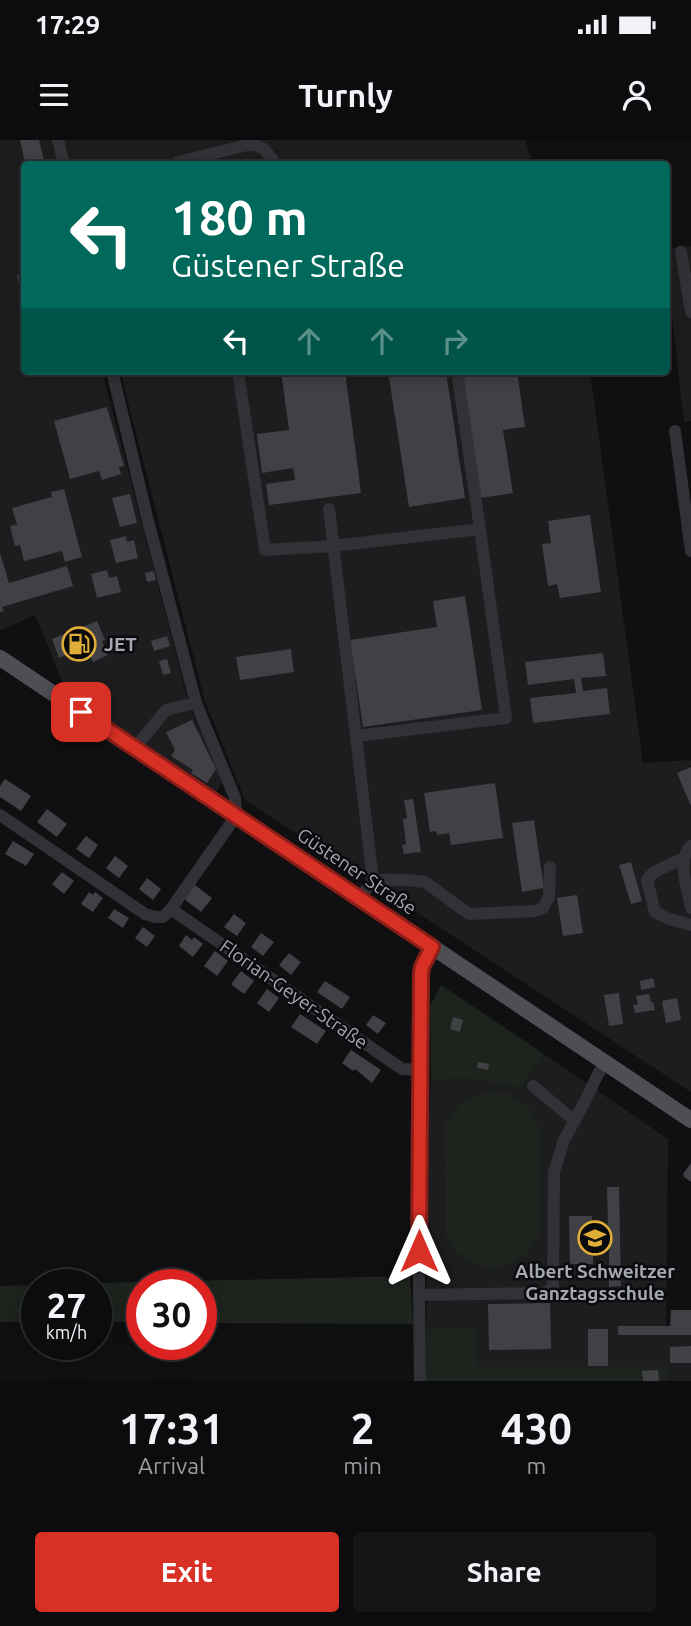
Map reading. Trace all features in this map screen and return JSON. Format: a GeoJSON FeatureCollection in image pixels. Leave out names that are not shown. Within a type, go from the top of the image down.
{"type":"FeatureCollection","features":[{"type":"Feature","properties":{"kind":"main road","name":"Güstener Straße"},"geometry":{"type":"LineString","coordinates":[[0,658],[691,1120]]}},
{"type":"Feature","properties":{"kind":"street"},"geometry":{"type":"LineString","coordinates":[[58,140],[63,161]]}},
{"type":"Feature","properties":{"kind":"street"},"geometry":{"type":"LineString","coordinates":[[182,161],[252,144],[264,149],[274,161]]}},
{"type":"Feature","properties":{"kind":"street"},"geometry":{"type":"LineString","coordinates":[[681,252],[691,312]]}},
{"type":"Feature","properties":{"kind":"street"},"geometry":{"type":"LineString","coordinates":[[0,815],[145,914],[155,917],[163,917],[171,909],[236,816],[235,798],[196,703],[147,517],[114,375]]}},
{"type":"Feature","properties":{"kind":"street"},"geometry":{"type":"LineString","coordinates":[[239,375],[265,550],[333,546],[480,529]]}},
{"type":"Feature","properties":{"kind":"street"},"geometry":{"type":"LineString","coordinates":[[356,736],[506,718],[458,375]]}},
{"type":"Feature","properties":{"kind":"street"},"geometry":{"type":"LineString","coordinates":[[675,431],[688,506],[691,551]]}},
{"type":"Feature","properties":{"kind":"street"},"geometry":{"type":"LineString","coordinates":[[329,509],[373,880],[360,898]]}},
{"type":"Feature","properties":{"kind":"street"},"geometry":{"type":"LineString","coordinates":[[135,748],[166,710],[196,703]]}},
{"type":"Feature","properties":{"kind":"street"},"geometry":{"type":"LineString","coordinates":[[691,846],[686,850],[683,862],[691,908]]}},
{"type":"Feature","properties":{"kind":"street"},"geometry":{"type":"LineString","coordinates":[[684,858],[654,872],[647,880],[655,912],[691,925]]}},
{"type":"Feature","properties":{"kind":"street"},"geometry":{"type":"LineString","coordinates":[[373,880],[425,882],[469,914],[535,911],[543,908],[549,897],[550,867]]}},
{"type":"Feature","properties":{"kind":"street","name":"Florian-Geyer-Straße"},"geometry":{"type":"LineString","coordinates":[[171,909],[402,1069],[420,1070]]}},
{"type":"Feature","properties":{"kind":"street"},"geometry":{"type":"LineString","coordinates":[[420,1381],[422,967],[432,947]]}},
{"type":"Feature","properties":{"kind":"street"},"geometry":{"type":"LineString","coordinates":[[419,1295],[543,1293],[553,1288],[554,1172],[564,1140],[605,1062]]}},
{"type":"Feature","properties":{"kind":"street"},"geometry":{"type":"LineString","coordinates":[[533,1086],[575,1121]]}},
{"type":"Feature","properties":{"kind":"shaded area"},"geometry":{"type":"Polygon","coordinates":[[[0,140],[525,140],[532,161],[21,161],[21,375],[103,375],[190,708],[223,781],[215,794],[68,697],[34,615],[0,631],[0,140]]]}},
{"type":"Feature","properties":{"kind":"shaded area"},"geometry":{"type":"Polygon","coordinates":[[[691,246],[691,421],[684,422],[670,298],[670,249],[691,246]]]}},
{"type":"Feature","properties":{"kind":"shaded area"},"geometry":{"type":"Polygon","coordinates":[[[121,375],[591,375],[643,763],[691,760],[691,1092],[245,800],[205,701],[121,375]]]}},
{"type":"Feature","properties":{"kind":"shaded area"},"geometry":{"type":"Polygon","coordinates":[[[441,985],[544,1054],[521,1088],[471,1079],[431,1080],[430,1006],[441,985]]]}},
{"type":"Feature","properties":{"kind":"shaded area"},"geometry":{"type":"Polygon","coordinates":[[[544,1054],[668,1139],[666,1326],[691,1326],[691,1381],[668,1381],[668,1367],[478,1367],[477,1328],[426,1329],[431,1080],[471,1079],[521,1088],[544,1054]]]}},
{"type":"Feature","properties":{"kind":"shaded area"},"geometry":{"type":"Polygon","coordinates":[[[494,1092],[512,1095],[528,1107],[540,1129],[540,1234],[528,1252],[510,1264],[490,1268],[473,1263],[455,1251],[446,1234],[445,1124],[465,1101],[494,1092]]]}},
{"type":"Feature","properties":{"kind":"shaded area"},"geometry":{"type":"Polygon","coordinates":[[[410,1276],[413,1324],[217,1323],[217,1280],[410,1276]]]}},
{"type":"Feature","properties":{"kind":"shaded area"},"geometry":{"type":"Polygon","coordinates":[[[126,1282],[126,1322],[112,1322],[112,1283],[126,1282]]]}},
{"type":"Feature","properties":{"kind":"shaded area"},"geometry":{"type":"Polygon","coordinates":[[[21,1285],[21,1322],[0,1322],[0,1286],[21,1285]]]}},
{"type":"Feature","properties":{"kind":"shaded area"},"geometry":{"type":"Polygon","coordinates":[[[477,1327],[478,1367],[668,1367],[668,1381],[426,1381],[426,1329],[477,1327]]]}},
{"type":"Feature","properties":{"kind":"building"},"geometry":{"type":"Polygon","coordinates":[[[20,140],[39,140],[44,161],[24,161],[20,140]]]}},
{"type":"Feature","properties":{"kind":"building"},"geometry":{"type":"Polygon","coordinates":[[[21,274],[21,294],[17,275],[21,274]]]}},
{"type":"Feature","properties":{"kind":"building"},"geometry":{"type":"Polygon","coordinates":[[[282,375],[346,375],[361,493],[269,505],[266,484],[295,480],[293,468],[262,473],[257,434],[289,430],[282,375]]]}},
{"type":"Feature","properties":{"kind":"building"},"geometry":{"type":"Polygon","coordinates":[[[389,375],[447,375],[465,498],[409,507],[389,375]]]}},
{"type":"Feature","properties":{"kind":"building"},"geometry":{"type":"Polygon","coordinates":[[[462,375],[518,375],[525,427],[503,430],[513,493],[480,498],[462,375]]]}},
{"type":"Feature","properties":{"kind":"building"},"geometry":{"type":"Polygon","coordinates":[[[107,407],[124,466],[119,467],[121,474],[102,480],[99,471],[70,479],[54,421],[107,407]]]}},
{"type":"Feature","properties":{"kind":"building"},"geometry":{"type":"Polygon","coordinates":[[[64,489],[82,557],[65,562],[62,551],[24,561],[20,545],[15,546],[10,526],[17,525],[12,508],[52,497],[51,492],[64,489]]]}},
{"type":"Feature","properties":{"kind":"building"},"geometry":{"type":"Polygon","coordinates":[[[130,494],[137,523],[120,527],[112,498],[130,494]]]}},
{"type":"Feature","properties":{"kind":"building"},"geometry":{"type":"Polygon","coordinates":[[[590,515],[601,592],[560,598],[557,584],[548,586],[542,544],[551,543],[548,521],[590,515]]]}},
{"type":"Feature","properties":{"kind":"building"},"geometry":{"type":"Polygon","coordinates":[[[126,536],[127,542],[134,540],[138,558],[116,563],[110,540],[126,536]]]}},
{"type":"Feature","properties":{"kind":"building"},"geometry":{"type":"Polygon","coordinates":[[[0,553],[9,583],[67,566],[73,586],[2,607],[4,611],[0,612],[0,553]]]}},
{"type":"Feature","properties":{"kind":"building"},"geometry":{"type":"Polygon","coordinates":[[[107,570],[109,578],[117,576],[121,592],[97,598],[91,574],[107,570]]]}},
{"type":"Feature","properties":{"kind":"building"},"geometry":{"type":"Polygon","coordinates":[[[154,571],[156,580],[147,582],[145,573],[154,571]]]}},
{"type":"Feature","properties":{"kind":"building"},"geometry":{"type":"Polygon","coordinates":[[[465,596],[482,710],[363,727],[350,640],[437,627],[433,601],[465,596]]]}},
{"type":"Feature","properties":{"kind":"building","name":"JET"},"geometry":{"type":"Polygon","coordinates":[[[97,621],[108,655],[93,662],[87,647],[59,658],[52,639],[97,621]]]}},
{"type":"Feature","properties":{"kind":"building"},"geometry":{"type":"Polygon","coordinates":[[[167,636],[170,646],[154,651],[151,641],[167,636]]]}},
{"type":"Feature","properties":{"kind":"building"},"geometry":{"type":"Polygon","coordinates":[[[291,649],[294,672],[240,680],[236,657],[291,649]]]}},
{"type":"Feature","properties":{"kind":"building"},"geometry":{"type":"Polygon","coordinates":[[[603,653],[606,676],[581,678],[583,691],[607,688],[610,714],[533,723],[530,698],[576,693],[574,679],[528,685],[525,662],[603,653]]]}},
{"type":"Feature","properties":{"kind":"building"},"geometry":{"type":"Polygon","coordinates":[[[167,659],[171,673],[163,675],[159,661],[167,659]]]}},
{"type":"Feature","properties":{"kind":"building"},"geometry":{"type":"Polygon","coordinates":[[[192,720],[216,769],[207,783],[171,756],[175,750],[166,732],[192,720]]]}},
{"type":"Feature","properties":{"kind":"building"},"geometry":{"type":"Polygon","coordinates":[[[691,767],[691,806],[677,773],[691,767]]]}},
{"type":"Feature","properties":{"kind":"building"},"geometry":{"type":"Polygon","coordinates":[[[5,779],[31,796],[21,811],[0,797],[0,786],[5,779]]]}},
{"type":"Feature","properties":{"kind":"building"},"geometry":{"type":"Polygon","coordinates":[[[495,783],[503,838],[451,845],[449,833],[437,835],[436,831],[430,832],[424,793],[495,783]]]}},
{"type":"Feature","properties":{"kind":"building"},"geometry":{"type":"Polygon","coordinates":[[[413,799],[421,852],[404,854],[402,845],[406,844],[403,819],[407,818],[404,800],[413,799]]]}},
{"type":"Feature","properties":{"kind":"building"},"geometry":{"type":"Polygon","coordinates":[[[47,809],[67,824],[57,837],[37,822],[47,809]]]}},
{"type":"Feature","properties":{"kind":"building"},"geometry":{"type":"Polygon","coordinates":[[[534,820],[544,888],[522,892],[512,823],[534,820]]]}},
{"type":"Feature","properties":{"kind":"building"},"geometry":{"type":"Polygon","coordinates":[[[86,836],[98,845],[89,858],[76,849],[86,836]]]}},
{"type":"Feature","properties":{"kind":"building"},"geometry":{"type":"Polygon","coordinates":[[[13,841],[34,854],[26,866],[5,854],[13,841]]]}},
{"type":"Feature","properties":{"kind":"building"},"geometry":{"type":"Polygon","coordinates":[[[115,856],[128,866],[119,878],[106,868],[115,856]]]}},
{"type":"Feature","properties":{"kind":"building"},"geometry":{"type":"Polygon","coordinates":[[[631,862],[642,901],[631,904],[619,865],[631,862]]]}},
{"type":"Feature","properties":{"kind":"building"},"geometry":{"type":"Polygon","coordinates":[[[62,872],[74,881],[64,894],[52,884],[62,872]]]}},
{"type":"Feature","properties":{"kind":"building"},"geometry":{"type":"Polygon","coordinates":[[[147,878],[161,889],[153,900],[139,889],[147,878]]]}},
{"type":"Feature","properties":{"kind":"building"},"geometry":{"type":"Polygon","coordinates":[[[195,885],[212,898],[201,912],[184,899],[195,885]]]}},
{"type":"Feature","properties":{"kind":"building"},"geometry":{"type":"Polygon","coordinates":[[[89,892],[93,895],[95,892],[103,898],[93,912],[81,904],[89,892]]]}},
{"type":"Feature","properties":{"kind":"building"},"geometry":{"type":"Polygon","coordinates":[[[577,895],[583,933],[563,936],[557,898],[577,895]]]}},
{"type":"Feature","properties":{"kind":"building"},"geometry":{"type":"Polygon","coordinates":[[[114,909],[129,918],[123,928],[108,918],[114,909]]]}},
{"type":"Feature","properties":{"kind":"building"},"geometry":{"type":"Polygon","coordinates":[[[234,914],[246,923],[237,936],[224,927],[234,914]]]}},
{"type":"Feature","properties":{"kind":"building"},"geometry":{"type":"Polygon","coordinates":[[[143,927],[155,936],[147,947],[135,938],[143,927]]]}},
{"type":"Feature","properties":{"kind":"building"},"geometry":{"type":"Polygon","coordinates":[[[261,933],[274,942],[263,956],[251,947],[261,933]]]}},
{"type":"Feature","properties":{"kind":"building"},"geometry":{"type":"Polygon","coordinates":[[[186,935],[203,944],[193,957],[179,946],[186,935]]]}},
{"type":"Feature","properties":{"kind":"building"},"geometry":{"type":"Polygon","coordinates":[[[215,951],[228,961],[217,976],[204,966],[215,951]]]}},
{"type":"Feature","properties":{"kind":"building"},"geometry":{"type":"Polygon","coordinates":[[[289,953],[301,962],[291,975],[279,965],[289,953]]]}},
{"type":"Feature","properties":{"kind":"building"},"geometry":{"type":"Polygon","coordinates":[[[241,971],[254,981],[244,994],[231,984],[241,971]]]}},
{"type":"Feature","properties":{"kind":"building"},"geometry":{"type":"Polygon","coordinates":[[[653,978],[655,987],[641,990],[640,981],[653,978]]]}},
{"type":"Feature","properties":{"kind":"building"},"geometry":{"type":"Polygon","coordinates":[[[325,981],[350,997],[342,1009],[317,992],[325,981]]]}},
{"type":"Feature","properties":{"kind":"building"},"geometry":{"type":"Polygon","coordinates":[[[267,989],[279,998],[269,1012],[257,1003],[267,989]]]}},
{"type":"Feature","properties":{"kind":"building"},"geometry":{"type":"Polygon","coordinates":[[[619,993],[623,1024],[609,1026],[604,995],[619,993]]]}},
{"type":"Feature","properties":{"kind":"building"},"geometry":{"type":"Polygon","coordinates":[[[649,994],[655,1010],[635,1013],[633,1005],[638,1004],[636,996],[649,994]]]}},
{"type":"Feature","properties":{"kind":"building"},"geometry":{"type":"Polygon","coordinates":[[[677,998],[681,1020],[666,1023],[662,1001],[677,998]]]}},
{"type":"Feature","properties":{"kind":"building"},"geometry":{"type":"Polygon","coordinates":[[[300,1014],[326,1031],[317,1044],[291,1027],[300,1014]]]}},
{"type":"Feature","properties":{"kind":"building"},"geometry":{"type":"Polygon","coordinates":[[[373,1015],[386,1023],[378,1034],[366,1025],[373,1015]]]}},
{"type":"Feature","properties":{"kind":"building"},"geometry":{"type":"Polygon","coordinates":[[[453,1017],[463,1020],[460,1032],[450,1029],[453,1017]]]}},
{"type":"Feature","properties":{"kind":"building"},"geometry":{"type":"Polygon","coordinates":[[[351,1050],[381,1070],[372,1083],[355,1069],[353,1071],[342,1063],[351,1050]]]}},
{"type":"Feature","properties":{"kind":"building"},"geometry":{"type":"Polygon","coordinates":[[[478,1062],[489,1064],[488,1070],[477,1068],[478,1062]]]}},
{"type":"Feature","properties":{"kind":"building"},"geometry":{"type":"Polygon","coordinates":[[[691,1163],[691,1182],[683,1174],[691,1163]]]}},
{"type":"Feature","properties":{"kind":"building","name":"Albert Schweitzer Ganztagsschule"},"geometry":{"type":"Polygon","coordinates":[[[607,1187],[619,1187],[621,1286],[609,1287],[609,1246],[593,1247],[593,1264],[570,1264],[569,1216],[592,1216],[592,1229],[608,1229],[607,1187]]]}},
{"type":"Feature","properties":{"kind":"building"},"geometry":{"type":"Polygon","coordinates":[[[550,1303],[551,1349],[489,1350],[488,1304],[550,1303]]]}},
{"type":"Feature","properties":{"kind":"building"},"geometry":{"type":"Polygon","coordinates":[[[671,1310],[691,1310],[691,1335],[618,1335],[618,1326],[670,1326],[671,1310]]]}},
{"type":"Feature","properties":{"kind":"building"},"geometry":{"type":"Polygon","coordinates":[[[588,1329],[608,1329],[608,1366],[588,1366],[588,1329]]]}},
{"type":"Feature","properties":{"kind":"building"},"geometry":{"type":"Polygon","coordinates":[[[691,1346],[691,1363],[670,1363],[670,1347],[691,1346]]]}},
{"type":"Feature","properties":{"kind":"building"},"geometry":{"type":"Polygon","coordinates":[[[658,1370],[659,1381],[643,1381],[642,1371],[658,1370]]]}},
{"type":"Feature","properties":{"kind":"place","name":"JET"},"geometry":{"type":"Point","coordinates":[79,644]}},
{"type":"Feature","properties":{"kind":"place","name":"Albert Schweitzer Ganztagsschule"},"geometry":{"type":"Point","coordinates":[595,1238]}},
{"type":"Feature","properties":{"kind":"route"},"geometry":{"type":"LineString","coordinates":[[81,712],[432,947],[421,973],[419,1251]]}}]}
